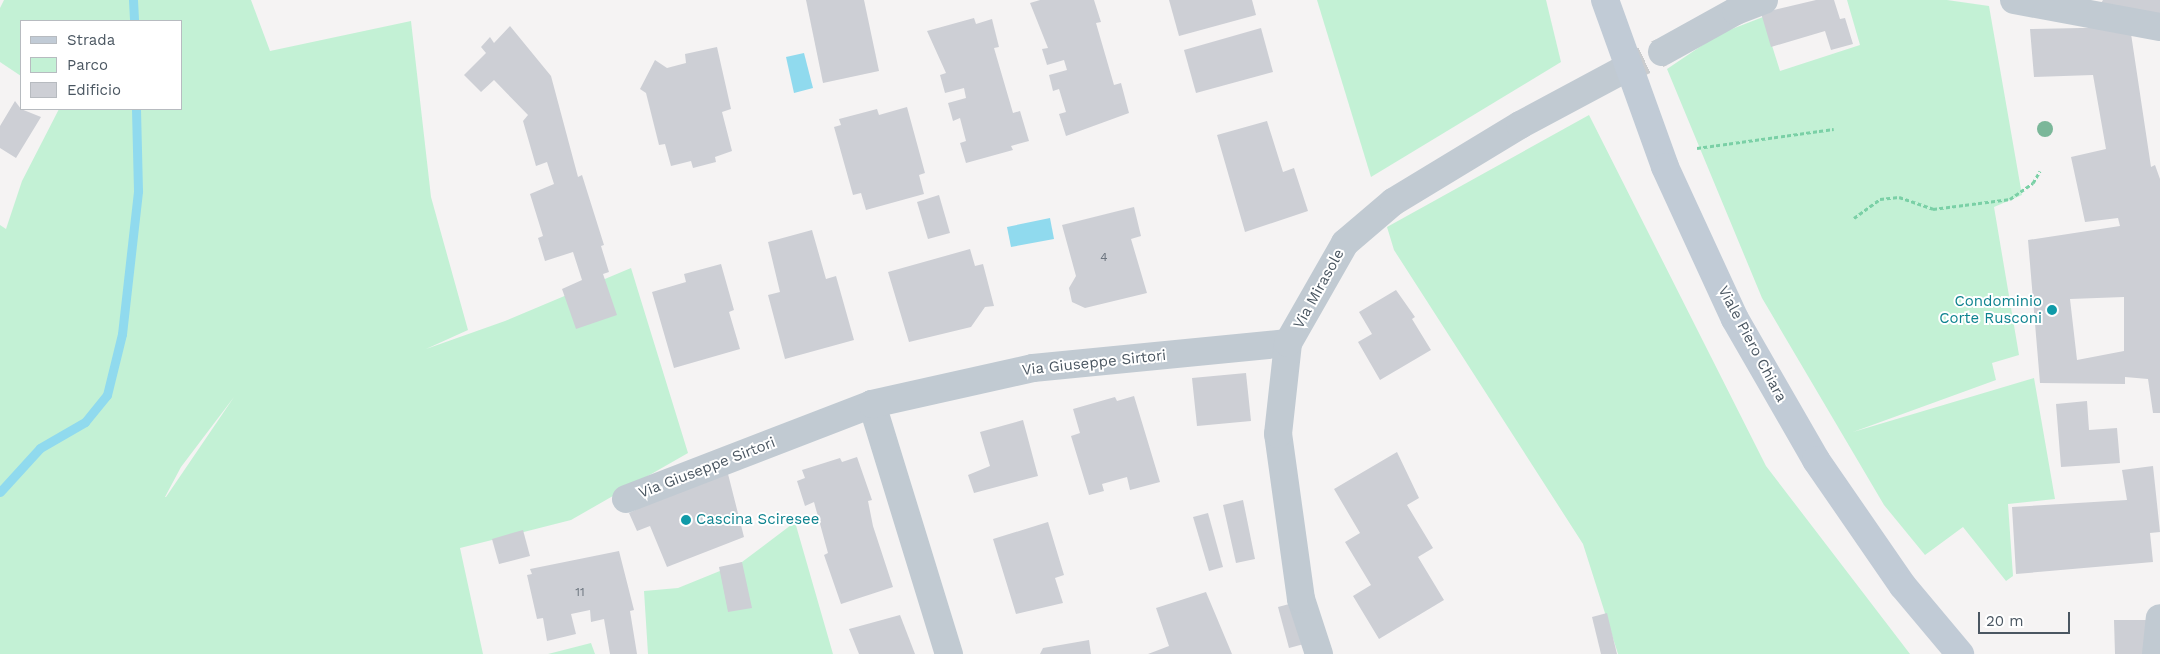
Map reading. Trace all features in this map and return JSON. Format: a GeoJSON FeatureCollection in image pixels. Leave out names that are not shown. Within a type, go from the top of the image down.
{"type":"FeatureCollection","features":[{"type":"Feature","properties":{"kind":"street","name":"Viale Piero Chiara"},"geometry":{"type":"LineString","coordinates":[[1605,0],[1665,167],[1736,320],[1816,460],[1903,586],[1960,654]]}},
{"type":"Feature","properties":{"kind":"street"},"geometry":{"type":"LineString","coordinates":[[1662,52],[1764,0]]}},
{"type":"Feature","properties":{"kind":"street"},"geometry":{"type":"LineString","coordinates":[[2014,0],[2160,27]]}},
{"type":"Feature","properties":{"kind":"street","name":"Via Mirasole"},"geometry":{"type":"LineString","coordinates":[[1319,654],[1301,599],[1278,434],[1288,344],[1345,243],[1393,202],[1520,125],[1619,72]]}},
{"type":"Feature","properties":{"kind":"street","name":"Via Giuseppe Sirtori"},"geometry":{"type":"LineString","coordinates":[[626,499],[872,404],[1033,368],[1288,344]]}},
{"type":"Feature","properties":{"kind":"street"},"geometry":{"type":"LineString","coordinates":[[872,404],[949,654]]}},
{"type":"Feature","properties":{"kind":"street"},"geometry":{"type":"LineString","coordinates":[[2156,654],[2160,618]]}},
{"type":"Feature","properties":{"kind":"path"},"geometry":{"type":"LineString","coordinates":[[1698,148],[1834,129]]}},
{"type":"Feature","properties":{"kind":"path"},"geometry":{"type":"LineString","coordinates":[[1854,218],[1880,198],[1899,197],[1933,208],[2010,199],[2033,184],[2040,170]]}},
{"type":"Feature","properties":{"kind":"green space"},"geometry":{"type":"Polygon","coordinates":[[[4,0],[251,0],[270,51],[411,21],[431,197],[468,330],[426,349],[505,321],[631,268],[688,453],[571,520],[460,548],[483,654],[0,654],[0,225],[6,229],[22,181],[58,110],[182,110],[182,20],[20,20],[20,75],[0,62],[0,8],[4,0]],[[234,397],[181,467],[166,497],[234,397]]]}},
{"type":"Feature","properties":{"kind":"green space"},"geometry":{"type":"Polygon","coordinates":[[[1317,0],[1546,0],[1561,62],[1371,177],[1317,0]]]}},
{"type":"Feature","properties":{"kind":"green space"},"geometry":{"type":"Polygon","coordinates":[[[1847,0],[1947,0],[1989,6],[2022,195],[1994,207],[2019,355],[1992,363],[1996,380],[1853,432],[2034,378],[2055,499],[2008,504],[2013,576],[2006,581],[1963,527],[1925,555],[1884,505],[1762,298],[1667,69],[1719,34],[1763,17],[1780,71],[1860,45],[1847,0]]]}},
{"type":"Feature","properties":{"kind":"green space"},"geometry":{"type":"Polygon","coordinates":[[[1589,115],[1766,466],[1910,654],[1618,654],[1583,544],[1394,250],[1387,227],[1589,115]]]}},
{"type":"Feature","properties":{"kind":"green space"},"geometry":{"type":"Polygon","coordinates":[[[795,522],[833,654],[648,654],[644,591],[678,588],[742,562],[795,522]]]}},
{"type":"Feature","properties":{"kind":"green space"},"geometry":{"type":"Polygon","coordinates":[[[591,643],[595,654],[548,654],[591,643]]]}},
{"type":"Feature","properties":{"kind":"water"},"geometry":{"type":"Polygon","coordinates":[[[804,53],[813,88],[794,93],[786,57],[804,53]]]}},
{"type":"Feature","properties":{"kind":"water"},"geometry":{"type":"Polygon","coordinates":[[[1050,218],[1054,239],[1011,247],[1007,227],[1050,218]]]}},
{"type":"Feature","properties":{"kind":"building"},"geometry":{"type":"Polygon","coordinates":[[[806,0],[864,0],[879,71],[823,83],[806,0]]]}},
{"type":"Feature","properties":{"kind":"building"},"geometry":{"type":"Polygon","coordinates":[[[1040,0],[1094,0],[1101,22],[1096,23],[1114,85],[1121,83],[1129,113],[1066,136],[1059,114],[1066,112],[1059,89],[1053,91],[1049,75],[1067,70],[1064,60],[1047,65],[1042,49],[1048,48],[1030,3],[1040,0]]]}},
{"type":"Feature","properties":{"kind":"building"},"geometry":{"type":"Polygon","coordinates":[[[1169,0],[1252,0],[1256,15],[1179,36],[1169,0]]]}},
{"type":"Feature","properties":{"kind":"building"},"geometry":{"type":"Polygon","coordinates":[[[1816,0],[1834,0],[1840,19],[1845,18],[1853,44],[1831,50],[1825,31],[1771,47],[1761,13],[1816,0]]]}},
{"type":"Feature","properties":{"kind":"building"},"geometry":{"type":"Polygon","coordinates":[[[2103,0],[2160,0],[2160,19],[2098,8],[2103,0]]]}},
{"type":"Feature","properties":{"kind":"building"},"geometry":{"type":"Polygon","coordinates":[[[974,18],[976,24],[992,19],[999,47],[994,48],[1013,113],[1020,111],[1029,141],[1011,146],[1013,150],[966,163],[960,143],[966,141],[960,118],[953,121],[948,103],[966,98],[964,88],[945,93],[940,75],[946,73],[927,31],[974,18]]]}},
{"type":"Feature","properties":{"kind":"building"},"geometry":{"type":"Polygon","coordinates":[[[510,26],[551,76],[578,177],[582,175],[604,245],[601,246],[609,272],[603,274],[617,315],[576,329],[562,289],[582,280],[573,252],[545,261],[538,238],[543,236],[530,194],[554,184],[547,162],[536,166],[523,121],[528,115],[494,80],[481,92],[464,75],[486,53],[481,47],[490,37],[494,43],[510,26]]]}},
{"type":"Feature","properties":{"kind":"building"},"geometry":{"type":"Polygon","coordinates":[[[2130,27],[2151,167],[2155,165],[2160,179],[2160,413],[2153,413],[2148,379],[2125,377],[2125,384],[2040,383],[2028,240],[2120,226],[2118,218],[2085,222],[2071,157],[2106,149],[2093,75],[2034,77],[2030,29],[2130,27]],[[2124,297],[2070,299],[2077,360],[2124,351],[2124,297]]]}},
{"type":"Feature","properties":{"kind":"building"},"geometry":{"type":"Polygon","coordinates":[[[1261,28],[1273,72],[1196,93],[1184,50],[1261,28]]]}},
{"type":"Feature","properties":{"kind":"building"},"geometry":{"type":"Polygon","coordinates":[[[717,47],[731,109],[722,112],[732,151],[715,157],[716,162],[693,168],[691,161],[671,166],[665,144],[659,145],[646,93],[640,89],[655,60],[667,68],[686,63],[685,54],[717,47]]]}},
{"type":"Feature","properties":{"kind":"building"},"geometry":{"type":"Polygon","coordinates":[[[15,101],[20,110],[41,117],[16,158],[0,148],[0,126],[15,101]]]}},
{"type":"Feature","properties":{"kind":"building"},"geometry":{"type":"Polygon","coordinates":[[[907,107],[925,173],[919,175],[924,194],[866,210],[861,193],[853,195],[834,127],[841,125],[839,119],[877,109],[879,115],[907,107]]]}},
{"type":"Feature","properties":{"kind":"building"},"geometry":{"type":"Polygon","coordinates":[[[1267,121],[1283,172],[1294,168],[1308,211],[1245,232],[1217,135],[1267,121]]]}},
{"type":"Feature","properties":{"kind":"building"},"geometry":{"type":"Polygon","coordinates":[[[939,195],[950,233],[928,239],[917,202],[939,195]]]}},
{"type":"Feature","properties":{"kind":"building"},"geometry":{"type":"Polygon","coordinates":[[[1134,207],[1141,236],[1131,239],[1147,293],[1085,308],[1072,302],[1069,288],[1076,276],[1062,225],[1134,207]]]}},
{"type":"Feature","properties":{"kind":"building"},"geometry":{"type":"Polygon","coordinates":[[[812,230],[826,279],[836,276],[854,340],[785,359],[768,295],[780,292],[768,242],[812,230]]]}},
{"type":"Feature","properties":{"kind":"building"},"geometry":{"type":"Polygon","coordinates":[[[970,249],[975,266],[983,264],[994,306],[985,307],[971,327],[909,342],[888,272],[970,249]]]}},
{"type":"Feature","properties":{"kind":"building"},"geometry":{"type":"Polygon","coordinates":[[[721,264],[734,310],[729,312],[740,349],[674,368],[652,292],[686,282],[684,274],[721,264]]]}},
{"type":"Feature","properties":{"kind":"building"},"geometry":{"type":"Polygon","coordinates":[[[1396,290],[1415,317],[1412,319],[1431,350],[1380,380],[1358,342],[1372,334],[1359,312],[1396,290]]]}},
{"type":"Feature","properties":{"kind":"building"},"geometry":{"type":"Polygon","coordinates":[[[1246,373],[1251,421],[1197,426],[1192,378],[1246,373]]]}},
{"type":"Feature","properties":{"kind":"building"},"geometry":{"type":"Polygon","coordinates":[[[1134,396],[1160,482],[1130,490],[1127,477],[1102,484],[1104,491],[1089,495],[1071,436],[1080,433],[1073,409],[1115,397],[1117,401],[1134,396]]]}},
{"type":"Feature","properties":{"kind":"building"},"geometry":{"type":"Polygon","coordinates":[[[2087,401],[2089,430],[2117,428],[2120,463],[2061,467],[2056,404],[2087,401]]]}},
{"type":"Feature","properties":{"kind":"building"},"geometry":{"type":"Polygon","coordinates":[[[1023,420],[1038,476],[974,493],[968,475],[990,466],[980,432],[1023,420]]]}},
{"type":"Feature","properties":{"kind":"building"},"geometry":{"type":"Polygon","coordinates":[[[1397,452],[1419,498],[1407,505],[1433,548],[1418,557],[1444,600],[1379,639],[1353,596],[1371,585],[1345,542],[1360,533],[1334,489],[1397,452]]]}},
{"type":"Feature","properties":{"kind":"building"},"geometry":{"type":"Polygon","coordinates":[[[857,457],[872,500],[868,501],[873,526],[893,587],[841,604],[824,555],[828,553],[814,502],[805,506],[797,481],[805,478],[802,470],[840,458],[842,462],[857,457]]]}},
{"type":"Feature","properties":{"kind":"building","name":"Cascina Sciresee"},"geometry":{"type":"Polygon","coordinates":[[[726,466],[744,537],[667,567],[650,526],[637,531],[629,513],[726,466]]]}},
{"type":"Feature","properties":{"kind":"building"},"geometry":{"type":"Polygon","coordinates":[[[2153,466],[2160,532],[2150,533],[2153,562],[2016,574],[2012,507],[2127,500],[2122,470],[2153,466]]]}},
{"type":"Feature","properties":{"kind":"building"},"geometry":{"type":"Polygon","coordinates":[[[1243,500],[1255,559],[1236,563],[1223,505],[1243,500]]]}},
{"type":"Feature","properties":{"kind":"building"},"geometry":{"type":"Polygon","coordinates":[[[1208,513],[1223,567],[1209,571],[1193,517],[1208,513]]]}},
{"type":"Feature","properties":{"kind":"building"},"geometry":{"type":"Polygon","coordinates":[[[1048,522],[1064,575],[1055,578],[1063,603],[1016,614],[993,539],[1048,522]]]}},
{"type":"Feature","properties":{"kind":"building"},"geometry":{"type":"Polygon","coordinates":[[[523,530],[530,556],[499,564],[492,539],[523,530]]]}},
{"type":"Feature","properties":{"kind":"building"},"geometry":{"type":"Polygon","coordinates":[[[619,551],[634,610],[630,611],[637,654],[610,654],[604,619],[591,622],[590,610],[571,614],[576,634],[547,641],[543,618],[537,619],[527,575],[532,574],[530,569],[619,551]]]}},
{"type":"Feature","properties":{"kind":"building"},"geometry":{"type":"Polygon","coordinates":[[[742,562],[752,608],[728,612],[719,567],[742,562]]]}},
{"type":"Feature","properties":{"kind":"building"},"geometry":{"type":"Polygon","coordinates":[[[1206,592],[1232,654],[1148,654],[1169,646],[1156,608],[1206,592]]]}},
{"type":"Feature","properties":{"kind":"building"},"geometry":{"type":"Polygon","coordinates":[[[1293,603],[1304,644],[1289,648],[1278,607],[1293,603]]]}},
{"type":"Feature","properties":{"kind":"building"},"geometry":{"type":"Polygon","coordinates":[[[1607,613],[1617,654],[1601,654],[1592,617],[1607,613]]]}},
{"type":"Feature","properties":{"kind":"building"},"geometry":{"type":"Polygon","coordinates":[[[900,615],[915,654],[859,654],[849,629],[900,615]]]}},
{"type":"Feature","properties":{"kind":"building"},"geometry":{"type":"Polygon","coordinates":[[[2114,620],[2148,620],[2149,654],[2115,654],[2114,620]]]}},
{"type":"Feature","properties":{"kind":"building"},"geometry":{"type":"Polygon","coordinates":[[[1089,640],[1091,654],[1040,654],[1043,648],[1089,640]]]}},
{"type":"Feature","properties":{"kind":"waterway"},"geometry":{"type":"LineString","coordinates":[[133,0],[134,20]]}},
{"type":"Feature","properties":{"kind":"waterway"},"geometry":{"type":"LineString","coordinates":[[0,492],[40,448],[85,422],[107,395],[122,334],[138,191],[136,110]]}},
{"type":"Feature","properties":{"kind":"tunnel"},"geometry":{"type":"LineString","coordinates":[[1619,72],[1662,52]]}},
{"type":"Feature","properties":{"kind":"place","name":"Condominio Corte Rusconi"},"geometry":{"type":"Point","coordinates":[2052,310]}},
{"type":"Feature","properties":{"kind":"place","name":"Cascina Sciresee"},"geometry":{"type":"Point","coordinates":[686,520]}}]}
